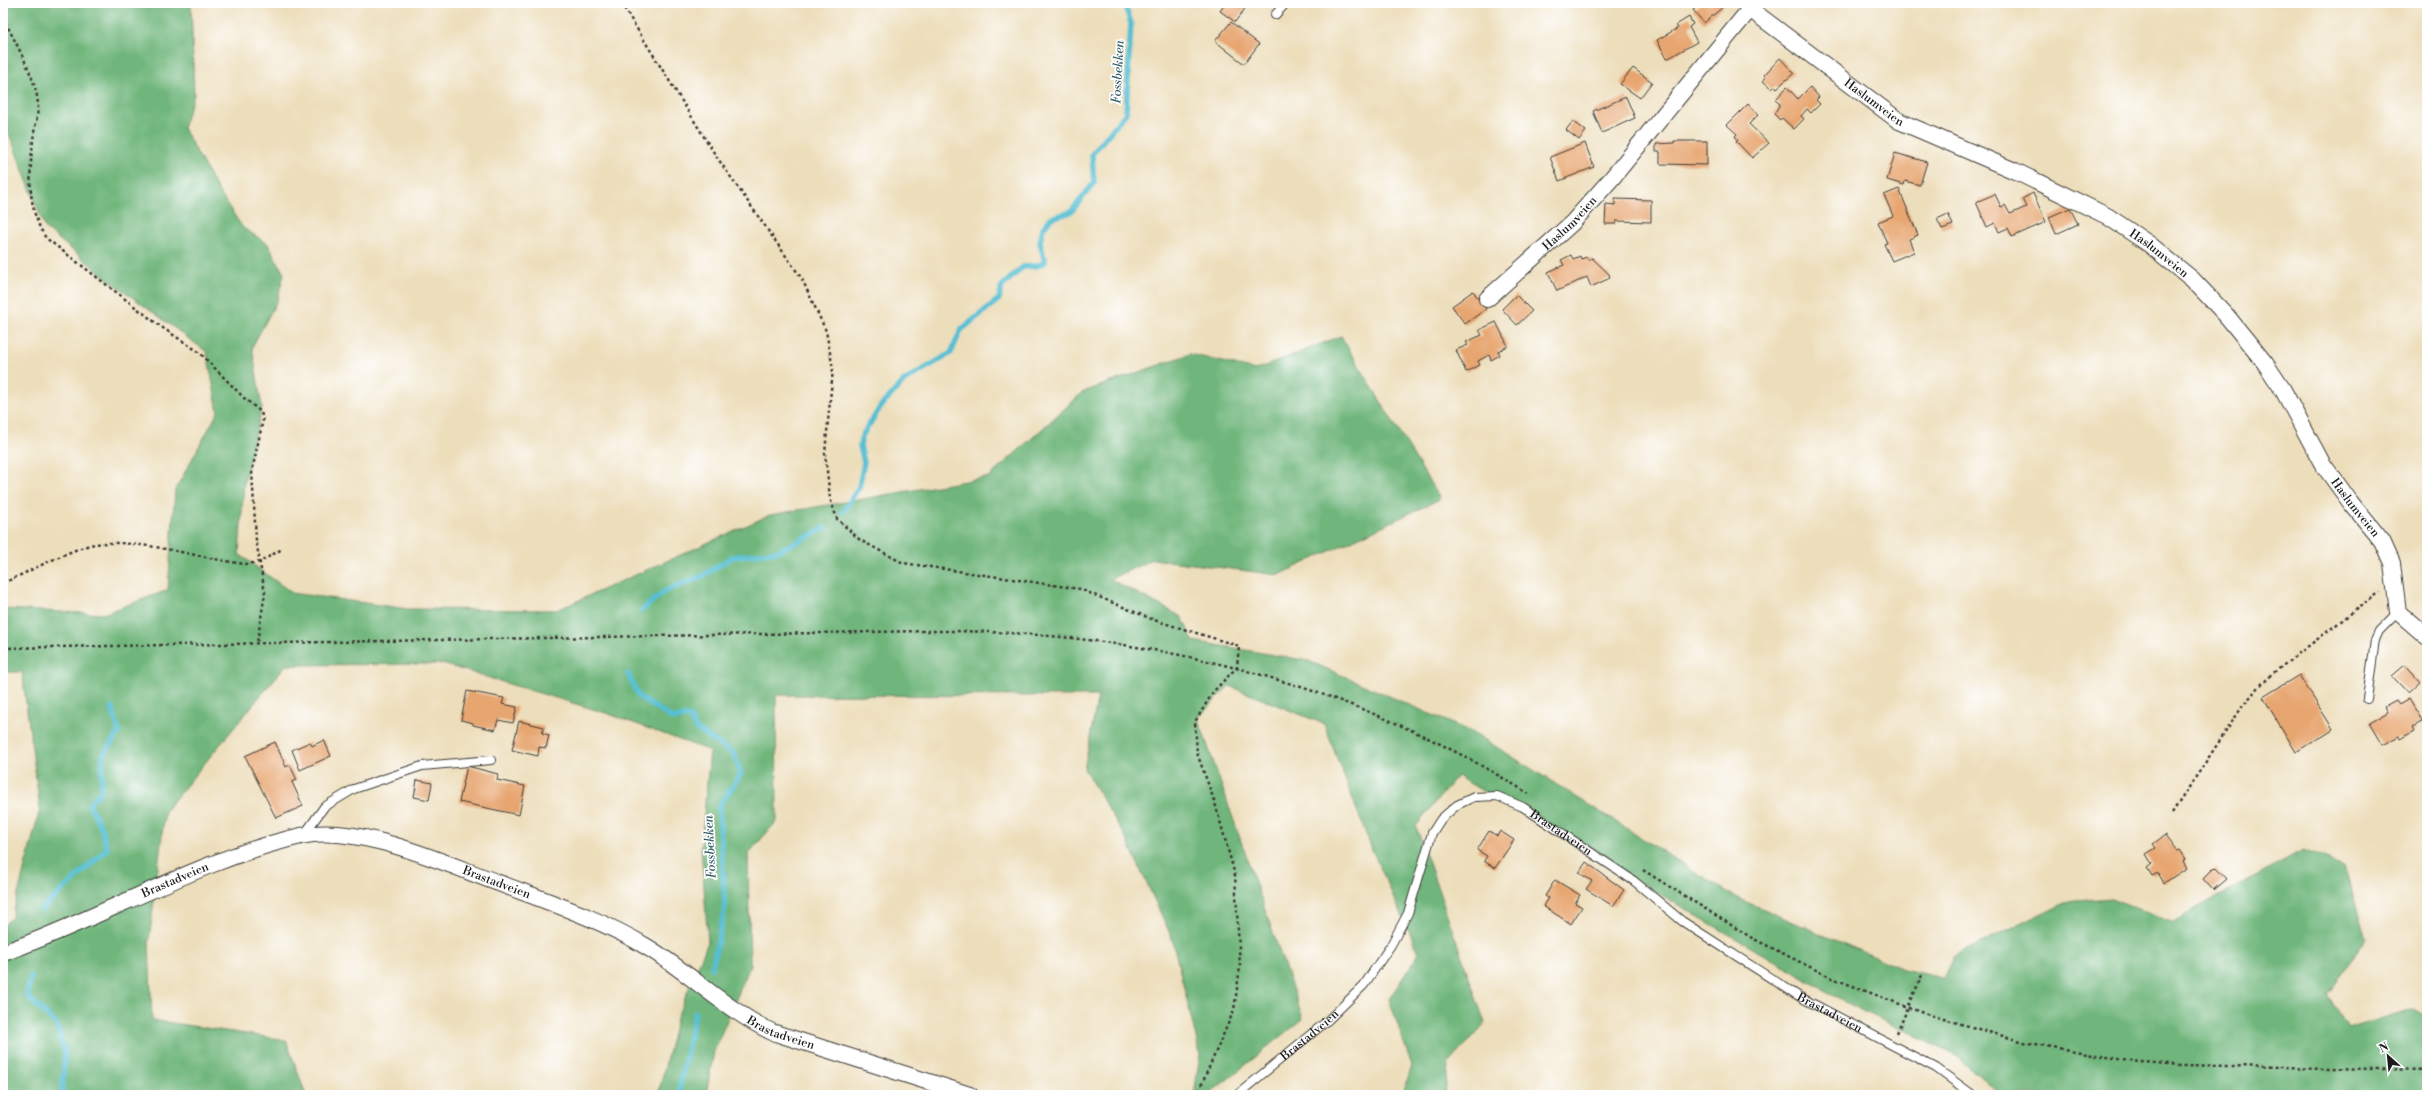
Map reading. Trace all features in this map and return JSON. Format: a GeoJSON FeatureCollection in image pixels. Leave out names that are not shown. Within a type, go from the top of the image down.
{"type":"FeatureCollection","features":[{"type":"Feature","properties":{"kind":"street","name":"Haslumveien"},"geometry":{"type":"LineString","coordinates":[[1487,299],[1572,223],[1612,178],[1747,6],[1899,121],[2015,170],[2107,216],[2149,244],[2192,279],[2226,315],[2265,363],[2283,390],[2322,463],[2351,503],[2382,541],[2392,563],[2398,612]]}},
{"type":"Feature","properties":{"kind":"street"},"geometry":{"type":"LineString","coordinates":[[2398,612],[2427,637]]}},
{"type":"Feature","properties":{"kind":"street","name":"Brastadveien"},"geometry":{"type":"LineString","coordinates":[[3,953],[213,866],[303,836],[355,837],[391,844],[532,894],[645,945],[694,978],[744,1017],[772,1032],[970,1095]]}},
{"type":"Feature","properties":{"kind":"lane"},"geometry":{"type":"LineString","coordinates":[[1274,15],[1286,3]]}},
{"type":"Feature","properties":{"kind":"lane"},"geometry":{"type":"LineString","coordinates":[[2367,699],[2375,640],[2379,631],[2398,612]]}},
{"type":"Feature","properties":{"kind":"lane"},"geometry":{"type":"LineString","coordinates":[[303,836],[324,807],[354,790],[422,766],[491,760]]}},
{"type":"Feature","properties":{"kind":"lane","name":"Brastadveien"},"geometry":{"type":"LineString","coordinates":[[1237,1095],[1327,1021],[1364,985],[1391,945],[1408,913],[1432,833],[1441,819],[1457,805],[1474,797],[1497,796],[1523,806],[1634,881],[1682,921],[1800,997],[1936,1068],[1973,1095]]}},
{"type":"Feature","properties":{"kind":"path"},"geometry":{"type":"LineString","coordinates":[[621,3],[716,156],[802,278],[826,331],[833,369],[825,453],[830,498],[836,519],[860,540],[903,563],[1080,589],[1154,620],[1239,646],[1237,667],[1213,692],[1195,722],[1197,753],[1215,803],[1235,875],[1240,967],[1234,1010],[1197,1095]]}},
{"type":"Feature","properties":{"kind":"path"},"geometry":{"type":"LineString","coordinates":[[3,18],[30,76],[38,104],[30,168],[33,209],[40,228],[46,238],[160,326],[199,352],[244,398],[261,412],[263,420],[252,471],[256,540],[265,593],[257,643]]}},
{"type":"Feature","properties":{"kind":"path"},"geometry":{"type":"LineString","coordinates":[[3,583],[95,544],[118,544],[157,548],[223,562],[246,564],[260,562],[282,549]]}},
{"type":"Feature","properties":{"kind":"path"},"geometry":{"type":"LineString","coordinates":[[2172,813],[2244,704],[2268,677],[2370,598],[2395,583]]}},
{"type":"Feature","properties":{"kind":"path"},"geometry":{"type":"LineString","coordinates":[[3,648],[976,630],[1096,640],[1237,667],[1338,699],[1418,732],[1492,771],[1533,796]]}},
{"type":"Feature","properties":{"kind":"path"},"geometry":{"type":"LineString","coordinates":[[1640,868],[1752,938],[1832,978],[1923,1013],[2024,1042],[2130,1061],[2182,1065],[2427,1070]]}},
{"type":"Feature","properties":{"kind":"path"},"geometry":{"type":"LineString","coordinates":[[1897,1033],[1922,975]]}},
{"type":"Feature","properties":{"kind":"green space"},"geometry":{"type":"Polygon","coordinates":[[[3,3],[191,3],[194,95],[183,128],[219,192],[243,228],[268,244],[284,274],[277,301],[252,347],[262,407],[244,483],[239,554],[292,593],[408,609],[557,610],[770,515],[989,477],[1083,392],[1190,354],[1255,370],[1341,336],[1440,499],[1279,575],[1153,559],[1110,579],[1182,617],[1193,641],[1309,661],[1476,734],[1737,898],[1903,969],[1943,978],[1954,956],[2065,902],[2111,898],[2171,922],[2303,850],[2344,866],[2366,939],[2327,995],[2348,1029],[2413,1009],[2427,1017],[2427,1095],[2001,1095],[1958,1057],[1845,1002],[1457,776],[1416,826],[1485,1023],[1448,1065],[1445,1095],[1402,1095],[1412,1066],[1389,999],[1419,953],[1373,852],[1324,724],[1229,686],[1198,718],[1303,1019],[1208,1095],[1194,1095],[1200,1054],[1172,938],[1126,838],[1084,769],[1098,696],[776,695],[777,821],[748,854],[750,966],[714,1051],[706,1095],[658,1095],[677,1017],[708,942],[701,846],[710,751],[609,714],[443,664],[286,665],[165,811],[149,941],[152,1020],[286,1040],[306,1095],[3,1095],[3,926],[12,917],[40,809],[22,672],[3,672],[3,609],[103,614],[168,590],[175,490],[218,412],[207,352],[109,280],[45,228],[3,118],[3,3]]]}},
{"type":"Feature","properties":{"kind":"building"},"geometry":{"type":"Polygon","coordinates":[[[1226,3],[1249,3],[1235,22],[1220,11],[1226,3]]]}},
{"type":"Feature","properties":{"kind":"building"},"geometry":{"type":"Polygon","coordinates":[[[1701,3],[1719,3],[1723,7],[1704,23],[1693,10],[1701,3]]]}},
{"type":"Feature","properties":{"kind":"building"},"geometry":{"type":"Polygon","coordinates":[[[1689,17],[1693,24],[1689,27],[1697,42],[1667,59],[1657,40],[1678,28],[1676,25],[1689,17]]]}},
{"type":"Feature","properties":{"kind":"building"},"geometry":{"type":"Polygon","coordinates":[[[1231,22],[1259,44],[1244,64],[1215,41],[1231,22]]]}},
{"type":"Feature","properties":{"kind":"building"},"geometry":{"type":"Polygon","coordinates":[[[1780,58],[1794,73],[1777,88],[1775,86],[1772,89],[1763,81],[1766,77],[1764,75],[1780,58]]]}},
{"type":"Feature","properties":{"kind":"building"},"geometry":{"type":"Polygon","coordinates":[[[1633,68],[1652,82],[1640,98],[1620,84],[1633,68]]]}},
{"type":"Feature","properties":{"kind":"building"},"geometry":{"type":"Polygon","coordinates":[[[1787,87],[1798,99],[1810,87],[1819,97],[1816,100],[1820,104],[1811,113],[1807,109],[1801,116],[1804,119],[1794,129],[1782,118],[1780,120],[1774,114],[1780,104],[1775,100],[1787,87]]]}},
{"type":"Feature","properties":{"kind":"building"},"geometry":{"type":"Polygon","coordinates":[[[1626,97],[1635,118],[1602,133],[1593,111],[1626,97]]]}},
{"type":"Feature","properties":{"kind":"building"},"geometry":{"type":"Polygon","coordinates":[[[1748,104],[1758,115],[1749,124],[1769,143],[1752,158],[1736,141],[1738,140],[1735,136],[1737,134],[1727,125],[1748,104]]]}},
{"type":"Feature","properties":{"kind":"building"},"geometry":{"type":"Polygon","coordinates":[[[1573,121],[1586,131],[1579,140],[1566,130],[1573,121]]]}},
{"type":"Feature","properties":{"kind":"building"},"geometry":{"type":"Polygon","coordinates":[[[1674,141],[1707,141],[1707,165],[1660,164],[1660,152],[1656,152],[1656,144],[1674,143],[1674,141]]]}},
{"type":"Feature","properties":{"kind":"building"},"geometry":{"type":"Polygon","coordinates":[[[1585,143],[1594,167],[1559,181],[1550,157],[1585,143]]]}},
{"type":"Feature","properties":{"kind":"building"},"geometry":{"type":"Polygon","coordinates":[[[1895,153],[1927,162],[1920,185],[1905,181],[1904,185],[1887,180],[1895,153]]]}},
{"type":"Feature","properties":{"kind":"building"},"geometry":{"type":"Polygon","coordinates":[[[1899,189],[1918,235],[1909,239],[1914,252],[1892,261],[1884,244],[1887,243],[1878,222],[1893,216],[1884,195],[1899,189]]]}},
{"type":"Feature","properties":{"kind":"building"},"geometry":{"type":"Polygon","coordinates":[[[2033,193],[2046,222],[2012,237],[2008,228],[1999,232],[1995,223],[1987,227],[1976,202],[1995,194],[2001,207],[2005,205],[2010,214],[2026,207],[2022,199],[2033,193]]]}},
{"type":"Feature","properties":{"kind":"building"},"geometry":{"type":"Polygon","coordinates":[[[1615,199],[1651,200],[1651,222],[1616,221],[1616,224],[1605,224],[1606,204],[1615,205],[1615,199]]]}},
{"type":"Feature","properties":{"kind":"building"},"geometry":{"type":"Polygon","coordinates":[[[2070,208],[2078,224],[2056,234],[2049,217],[2070,208]]]}},
{"type":"Feature","properties":{"kind":"building"},"geometry":{"type":"Polygon","coordinates":[[[1948,214],[1953,225],[1942,229],[1937,219],[1948,214]]]}},
{"type":"Feature","properties":{"kind":"building"},"geometry":{"type":"Polygon","coordinates":[[[1571,255],[1573,259],[1580,256],[1581,259],[1587,257],[1588,260],[1592,258],[1609,274],[1610,278],[1591,287],[1587,277],[1557,291],[1548,272],[1564,265],[1561,260],[1571,255]]]}},
{"type":"Feature","properties":{"kind":"building"},"geometry":{"type":"Polygon","coordinates":[[[1473,291],[1486,309],[1465,324],[1452,306],[1473,291]]]}},
{"type":"Feature","properties":{"kind":"building"},"geometry":{"type":"Polygon","coordinates":[[[1516,295],[1532,311],[1517,325],[1502,309],[1516,295]]]}},
{"type":"Feature","properties":{"kind":"building"},"geometry":{"type":"Polygon","coordinates":[[[1496,322],[1508,346],[1498,351],[1500,355],[1491,360],[1489,355],[1478,361],[1480,365],[1466,372],[1456,350],[1468,345],[1466,342],[1482,335],[1479,330],[1496,322]]]}},
{"type":"Feature","properties":{"kind":"building"},"geometry":{"type":"Polygon","coordinates":[[[2405,665],[2420,682],[2408,693],[2392,676],[2405,665]]]}},
{"type":"Feature","properties":{"kind":"building"},"geometry":{"type":"Polygon","coordinates":[[[2299,675],[2333,729],[2296,752],[2263,697],[2299,675]]]}},
{"type":"Feature","properties":{"kind":"building"},"geometry":{"type":"Polygon","coordinates":[[[467,691],[504,698],[502,704],[517,707],[513,723],[498,720],[495,730],[473,725],[473,723],[461,720],[467,691]]]}},
{"type":"Feature","properties":{"kind":"building"},"geometry":{"type":"Polygon","coordinates":[[[2409,699],[2423,722],[2413,727],[2415,731],[2401,739],[2399,736],[2382,745],[2369,723],[2388,712],[2385,707],[2396,701],[2399,705],[2409,699]]]}},
{"type":"Feature","properties":{"kind":"building"},"geometry":{"type":"Polygon","coordinates":[[[519,721],[544,727],[542,733],[549,735],[546,748],[539,747],[538,756],[512,750],[519,721]]]}},
{"type":"Feature","properties":{"kind":"building"},"geometry":{"type":"Polygon","coordinates":[[[324,740],[331,756],[300,770],[292,750],[310,742],[312,746],[324,740]]]}},
{"type":"Feature","properties":{"kind":"building"},"geometry":{"type":"Polygon","coordinates":[[[275,742],[286,767],[290,765],[297,780],[292,782],[303,806],[276,818],[245,756],[275,742]]]}},
{"type":"Feature","properties":{"kind":"building"},"geometry":{"type":"Polygon","coordinates":[[[467,766],[498,774],[497,780],[525,786],[519,815],[459,802],[467,766]]]}},
{"type":"Feature","properties":{"kind":"building"},"geometry":{"type":"Polygon","coordinates":[[[417,780],[432,783],[429,800],[414,797],[417,780]]]}},
{"type":"Feature","properties":{"kind":"building"},"geometry":{"type":"Polygon","coordinates":[[[1489,831],[1497,836],[1500,831],[1514,840],[1495,868],[1484,861],[1487,856],[1477,850],[1489,831]]]}},
{"type":"Feature","properties":{"kind":"building"},"geometry":{"type":"Polygon","coordinates":[[[2165,835],[2177,851],[2180,850],[2186,859],[2183,861],[2187,868],[2164,883],[2158,873],[2152,876],[2147,868],[2152,864],[2146,854],[2156,848],[2153,844],[2165,835]]]}},
{"type":"Feature","properties":{"kind":"building"},"geometry":{"type":"Polygon","coordinates":[[[1586,862],[1624,890],[1613,906],[1586,889],[1592,881],[1579,873],[1586,862]]]}},
{"type":"Feature","properties":{"kind":"building"},"geometry":{"type":"Polygon","coordinates":[[[2215,867],[2226,879],[2213,890],[2203,879],[2215,867]]]}},
{"type":"Feature","properties":{"kind":"building"},"geometry":{"type":"Polygon","coordinates":[[[1555,880],[1580,895],[1575,903],[1582,907],[1571,924],[1543,906],[1548,898],[1545,896],[1555,880]]]}},
{"type":"Feature","properties":{"kind":"waterway","name":"Fossbekken"},"geometry":{"type":"LineString","coordinates":[[843,512],[859,487],[864,462],[860,446],[862,436],[881,406],[904,381],[951,353],[961,330],[999,299],[1002,286],[1023,267],[1037,266],[1045,262],[1040,242],[1043,228],[1051,218],[1071,212],[1094,183],[1092,154],[1126,113],[1131,23],[1124,3]]}},
{"type":"Feature","properties":{"kind":"waterway","name":"Fossbekken"},"geometry":{"type":"LineString","coordinates":[[642,610],[665,591],[703,576],[732,557],[778,551],[825,528]]}},
{"type":"Feature","properties":{"kind":"waterway","name":"Fossbekken"},"geometry":{"type":"LineString","coordinates":[[628,674],[639,697],[673,719],[689,716],[696,729],[734,754],[741,774],[719,806],[725,908],[712,968]]}},
{"type":"Feature","properties":{"kind":"waterway"},"geometry":{"type":"LineString","coordinates":[[41,910],[107,849],[101,827],[89,804],[101,791],[103,755],[119,732],[112,708]]}},
{"type":"Feature","properties":{"kind":"waterway"},"geometry":{"type":"LineString","coordinates":[[31,976],[27,996],[57,1025],[65,1054],[62,1089],[64,1095]]}},
{"type":"Feature","properties":{"kind":"waterway","name":"Fossbekken"},"geometry":{"type":"LineString","coordinates":[[678,1095],[695,1013]]}}]}
